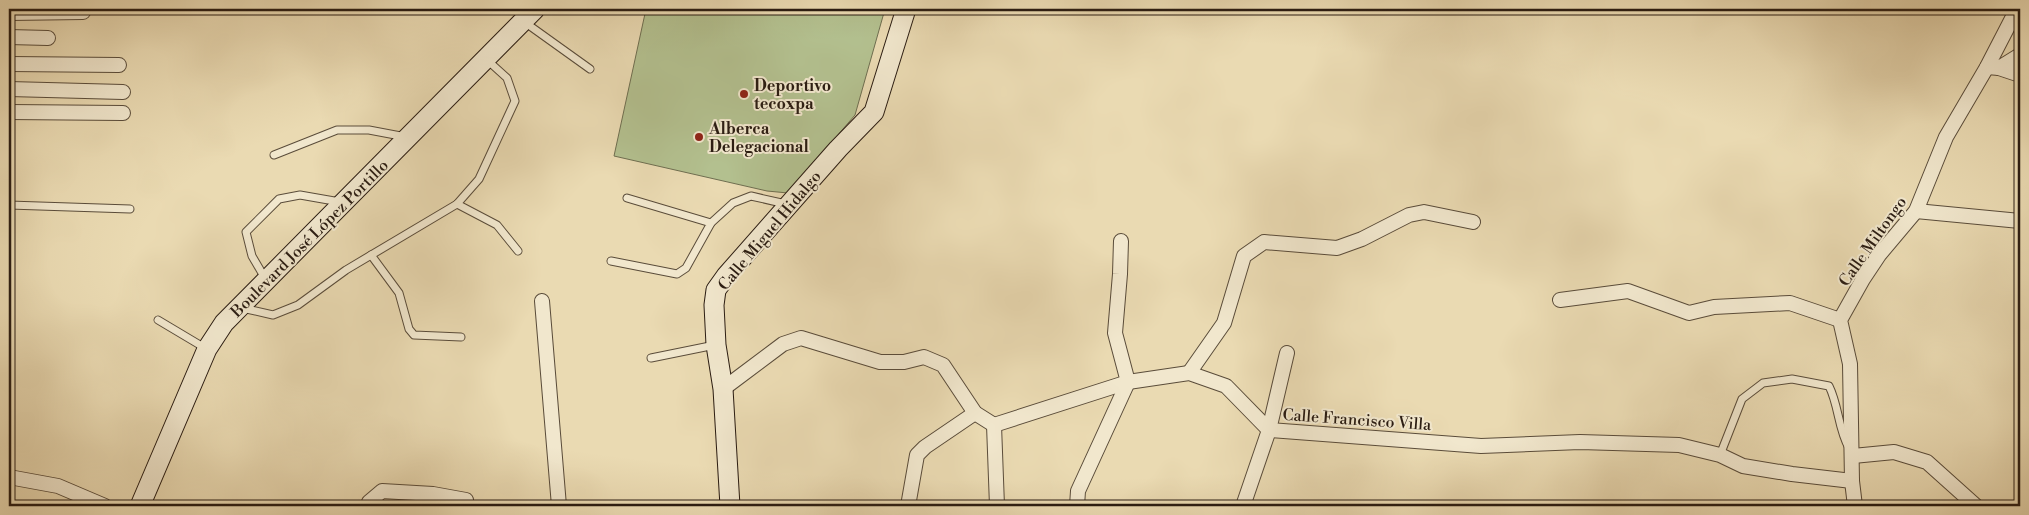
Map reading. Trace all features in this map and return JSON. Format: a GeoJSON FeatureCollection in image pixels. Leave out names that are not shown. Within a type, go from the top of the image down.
{"type":"FeatureCollection","features":[{"type":"Feature","properties":{"kind":"main road","name":"Calle Miguel Hidalgo"},"geometry":{"type":"LineString","coordinates":[[730,506],[723,390],[716,345],[714,305],[716,290],[726,276],[874,112],[906,9]]}},
{"type":"Feature","properties":{"kind":"main road","name":"Boulevard José López Portillo"},"geometry":{"type":"LineString","coordinates":[[140,506],[207,349],[224,323],[529,15]]}},
{"type":"Feature","properties":{"kind":"street","name":"Calle Miltongo"},"geometry":{"type":"LineString","coordinates":[[1840,320],[1879,255],[1916,212],[1946,137],[1993,68],[2017,9]]}},
{"type":"Feature","properties":{"kind":"street"},"geometry":{"type":"LineString","coordinates":[[9,13],[83,12]]}},
{"type":"Feature","properties":{"kind":"street"},"geometry":{"type":"LineString","coordinates":[[9,37],[48,38]]}},
{"type":"Feature","properties":{"kind":"street"},"geometry":{"type":"LineString","coordinates":[[1993,68],[2020,55]]}},
{"type":"Feature","properties":{"kind":"street"},"geometry":{"type":"LineString","coordinates":[[9,64],[118,65]]}},
{"type":"Feature","properties":{"kind":"street"},"geometry":{"type":"LineString","coordinates":[[1993,68],[2020,75]]}},
{"type":"Feature","properties":{"kind":"street"},"geometry":{"type":"LineString","coordinates":[[9,89],[123,92]]}},
{"type":"Feature","properties":{"kind":"street"},"geometry":{"type":"LineString","coordinates":[[9,112],[123,113]]}},
{"type":"Feature","properties":{"kind":"street"},"geometry":{"type":"LineString","coordinates":[[1189,373],[1224,323],[1244,256],[1264,242],[1337,248],[1362,239],[1409,215],[1424,212],[1473,222]]}},
{"type":"Feature","properties":{"kind":"street"},"geometry":{"type":"LineString","coordinates":[[1916,212],[2020,221]]}},
{"type":"Feature","properties":{"kind":"street"},"geometry":{"type":"LineString","coordinates":[[1077,506],[1078,491],[1128,382],[1115,333],[1121,241]]}},
{"type":"Feature","properties":{"kind":"street"},"geometry":{"type":"LineString","coordinates":[[1560,300],[1628,290],[1689,313],[1714,307],[1790,303],[1840,320],[1850,364],[1852,481],[1856,506]]}},
{"type":"Feature","properties":{"kind":"street"},"geometry":{"type":"LineString","coordinates":[[542,301],[559,506]]}},
{"type":"Feature","properties":{"kind":"street"},"geometry":{"type":"LineString","coordinates":[[723,390],[783,344],[801,338],[880,362],[904,362],[924,358],[937,363],[943,366],[975,413],[994,425],[997,506]]}},
{"type":"Feature","properties":{"kind":"street"},"geometry":{"type":"LineString","coordinates":[[1243,506],[1269,430],[1287,353]]}},
{"type":"Feature","properties":{"kind":"street","name":"Calle Francisco Villa"},"geometry":{"type":"LineString","coordinates":[[994,425],[1128,382],[1189,373],[1226,386],[1269,430],[1481,446],[1580,442],[1679,445],[1720,455],[1742,466],[1852,481]]}},
{"type":"Feature","properties":{"kind":"street"},"geometry":{"type":"LineString","coordinates":[[908,506],[917,455],[975,413]]}},
{"type":"Feature","properties":{"kind":"street"},"geometry":{"type":"LineString","coordinates":[[1853,456],[1894,452],[1927,462],[1976,506]]}},
{"type":"Feature","properties":{"kind":"street"},"geometry":{"type":"LineString","coordinates":[[9,477],[58,486],[105,506]]}},
{"type":"Feature","properties":{"kind":"street"},"geometry":{"type":"LineString","coordinates":[[368,506],[369,502],[382,491],[433,494],[466,500]]}},
{"type":"Feature","properties":{"kind":"lane"},"geometry":{"type":"LineString","coordinates":[[529,15],[590,69]]}},
{"type":"Feature","properties":{"kind":"lane"},"geometry":{"type":"LineString","coordinates":[[239,308],[273,315],[298,305],[346,270],[457,204],[479,179],[515,101],[507,78],[485,59]]}},
{"type":"Feature","properties":{"kind":"lane"},"geometry":{"type":"LineString","coordinates":[[274,155],[337,130],[369,130],[408,137]]}},
{"type":"Feature","properties":{"kind":"lane"},"geometry":{"type":"LineString","coordinates":[[266,281],[252,256],[246,232],[279,199],[300,195],[343,203]]}},
{"type":"Feature","properties":{"kind":"lane"},"geometry":{"type":"LineString","coordinates":[[611,261],[677,274],[686,268],[711,223],[733,203],[751,196],[790,205]]}},
{"type":"Feature","properties":{"kind":"lane"},"geometry":{"type":"LineString","coordinates":[[627,198],[711,223]]}},
{"type":"Feature","properties":{"kind":"lane"},"geometry":{"type":"LineString","coordinates":[[457,204],[497,225],[518,251]]}},
{"type":"Feature","properties":{"kind":"lane"},"geometry":{"type":"LineString","coordinates":[[9,205],[130,209]]}},
{"type":"Feature","properties":{"kind":"lane"},"geometry":{"type":"LineString","coordinates":[[371,255],[399,293],[409,329],[414,335],[461,337]]}},
{"type":"Feature","properties":{"kind":"lane"},"geometry":{"type":"LineString","coordinates":[[158,320],[207,349]]}},
{"type":"Feature","properties":{"kind":"lane"},"geometry":{"type":"LineString","coordinates":[[651,358],[716,345]]}},
{"type":"Feature","properties":{"kind":"lane"},"geometry":{"type":"LineString","coordinates":[[1720,455],[1742,399],[1763,382],[1792,379],[1828,386],[1834,397],[1842,437],[1853,456]]}},
{"type":"Feature","properties":{"kind":"green space","name":"Deportivo tecoxpa"},"geometry":{"type":"Polygon","coordinates":[[[646,9],[885,9],[855,115],[788,193],[767,191],[614,156],[646,9]]]}},
{"type":"Feature","properties":{"kind":"place","name":"Deportivo tecoxpa"},"geometry":{"type":"Point","coordinates":[744,94]}},
{"type":"Feature","properties":{"kind":"place","name":"Alberca Delegacional"},"geometry":{"type":"Point","coordinates":[699,137]}}]}
